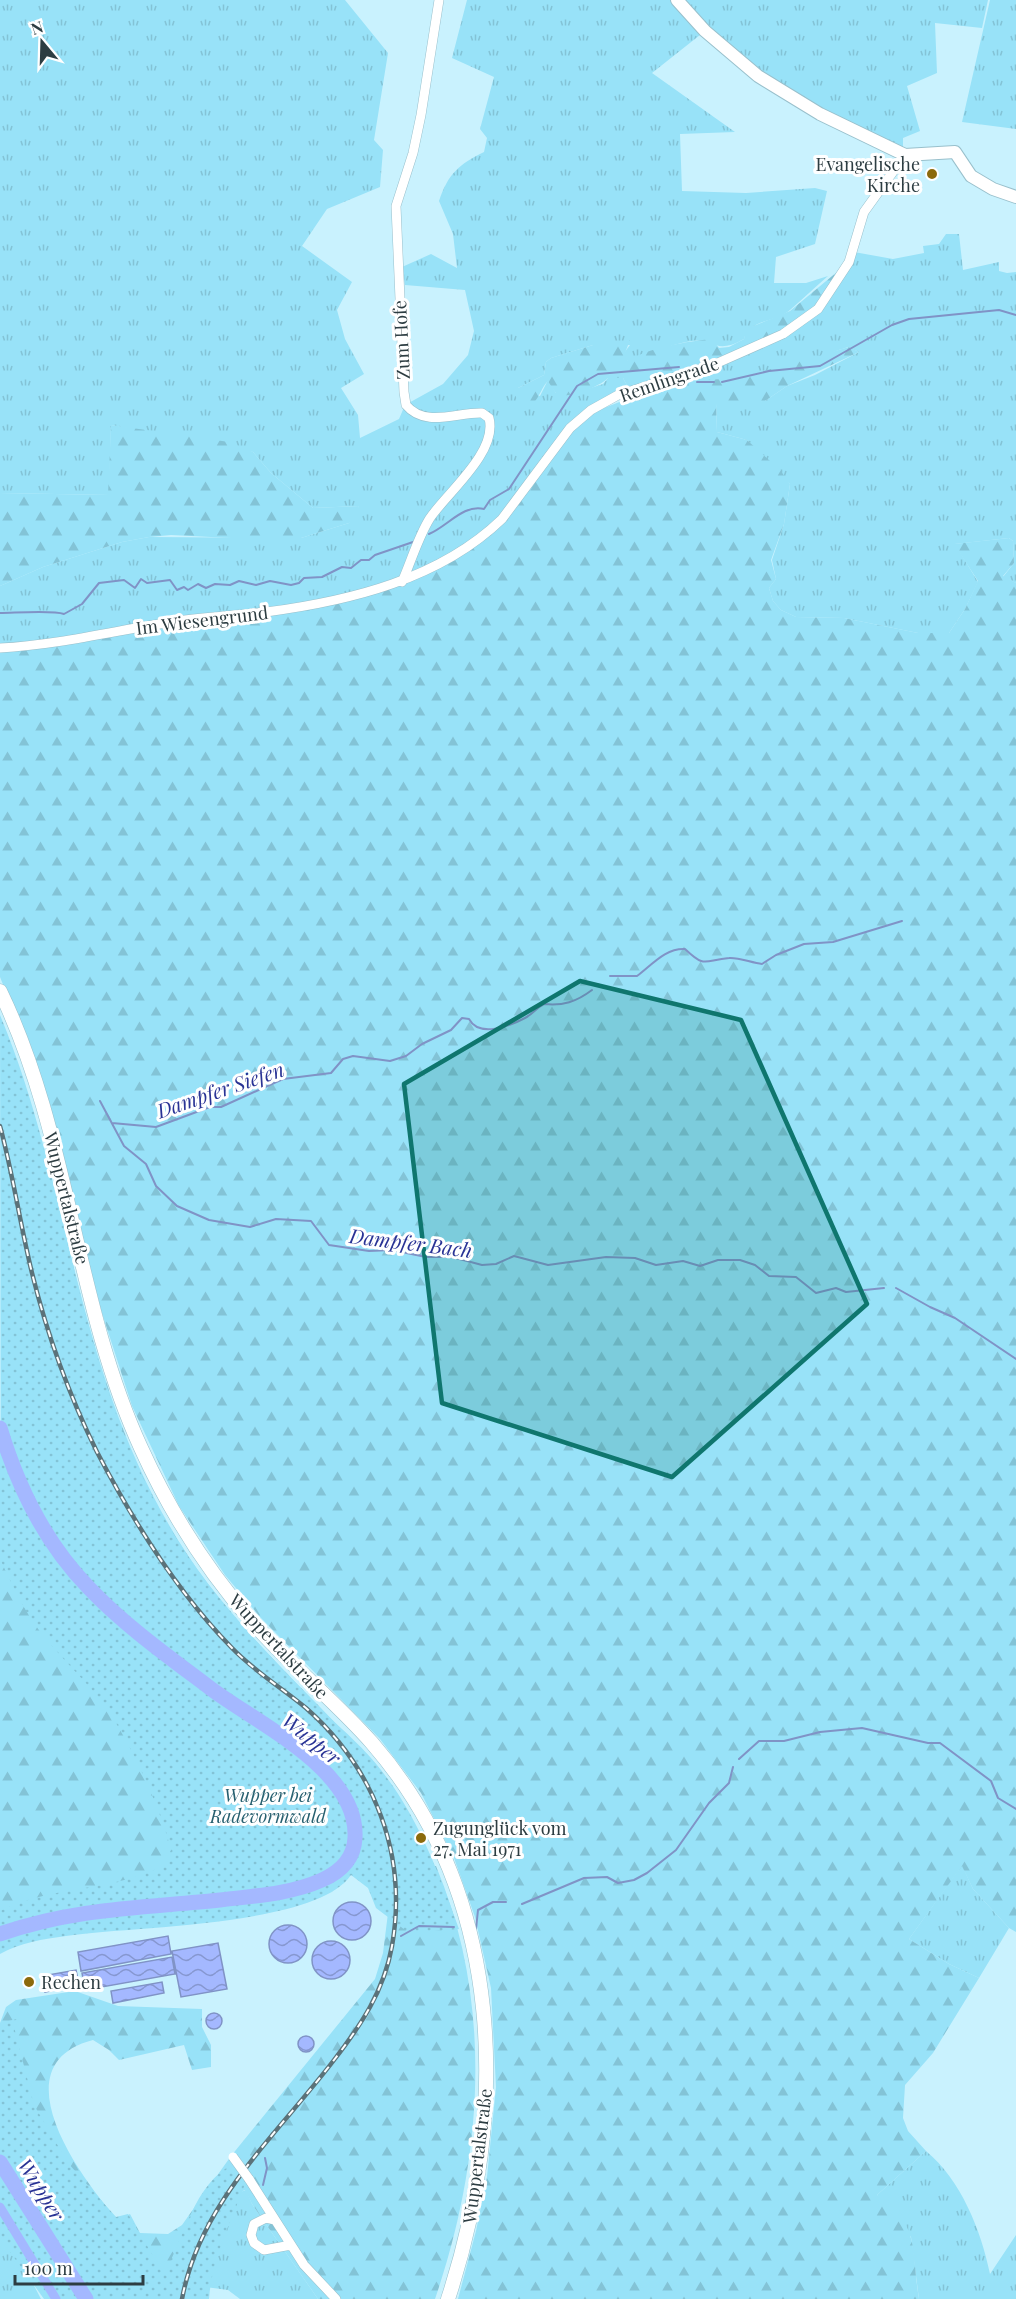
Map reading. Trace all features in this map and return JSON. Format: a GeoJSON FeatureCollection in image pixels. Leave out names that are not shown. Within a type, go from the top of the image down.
{"type":"FeatureCollection","features":[{"type":"Feature","properties":{"kind":"main road","name":"Wuppertalstraße"},"geometry":{"type":"LineString","coordinates":[[0,991],[27,1055],[52,1134],[108,1361],[132,1428],[161,1490],[197,1550],[254,1623],[366,1737],[402,1782],[436,1840],[463,1906],[482,1989],[487,2086],[478,2176],[468,2231],[448,2299]]}},
{"type":"Feature","properties":{"kind":"street","name":"Zum Hofe"},"geometry":{"type":"LineString","coordinates":[[402,582],[430,518],[467,475],[490,426],[489,418],[482,412],[440,417],[416,414],[406,405],[404,392],[396,206],[413,153],[421,115],[439,0]]}},
{"type":"Feature","properties":{"kind":"street"},"geometry":{"type":"LineString","coordinates":[[677,0],[705,31],[778,89],[820,114],[905,155],[955,152],[971,176],[993,189],[1016,197]]}},
{"type":"Feature","properties":{"kind":"street","name":"Remlingrade"},"geometry":{"type":"LineString","coordinates":[[402,582],[426,572],[490,530],[519,498],[570,428],[599,405],[630,391],[702,370],[783,334],[808,317],[835,286],[849,261],[864,212],[905,155]]}},
{"type":"Feature","properties":{"kind":"street","name":"Im Wiesengrund"},"geometry":{"type":"LineString","coordinates":[[0,648],[174,622],[266,612],[402,582]]}},
{"type":"Feature","properties":{"kind":"street"},"geometry":{"type":"LineString","coordinates":[[233,2157],[291,2246],[316,2279],[336,2299]]}},
{"type":"Feature","properties":{"kind":"street"},"geometry":{"type":"LineString","coordinates":[[275,2220],[266,2218],[254,2224],[251,2235],[254,2243],[264,2250],[291,2246]]}},
{"type":"Feature","properties":{"kind":"highlighted area"},"geometry":{"type":"Polygon","coordinates":[[[580,981],[741,1020],[867,1304],[672,1477],[442,1403],[404,1084],[580,981]]]}},
{"type":"Feature","properties":{"kind":"green space"},"geometry":{"type":"Polygon","coordinates":[[[0,0],[345,0],[388,53],[374,140],[383,150],[380,187],[327,209],[302,246],[352,282],[337,310],[345,339],[364,374],[341,388],[358,415],[360,438],[399,419],[405,405],[443,384],[468,355],[474,331],[465,290],[405,285],[402,267],[431,254],[457,268],[453,234],[439,201],[446,184],[456,171],[484,152],[487,138],[480,129],[494,77],[452,58],[467,0],[677,0],[705,31],[652,73],[735,132],[680,134],[682,191],[746,193],[815,188],[827,191],[815,244],[776,257],[774,283],[806,283],[828,276],[790,310],[757,324],[751,328],[744,339],[734,344],[720,346],[705,341],[691,341],[667,347],[628,362],[624,353],[630,345],[593,345],[551,358],[546,362],[544,375],[518,388],[540,396],[548,380],[556,393],[578,392],[603,384],[608,378],[623,378],[630,391],[607,400],[502,519],[426,572],[311,604],[0,648],[0,586],[43,567],[122,542],[149,537],[301,538],[349,523],[359,506],[313,508],[271,473],[253,452],[111,425],[109,495],[0,493],[0,0]]]}},
{"type":"Feature","properties":{"kind":"green space"},"geometry":{"type":"Polygon","coordinates":[[[681,0],[988,0],[982,28],[935,23],[937,73],[907,86],[920,131],[903,138],[903,152],[821,112],[752,67],[681,0]]]}},
{"type":"Feature","properties":{"kind":"green space"},"geometry":{"type":"Polygon","coordinates":[[[990,0],[1016,0],[1016,129],[962,122],[990,0]]]}},
{"type":"Feature","properties":{"kind":"green space"},"geometry":{"type":"Polygon","coordinates":[[[946,234],[959,234],[963,270],[999,262],[999,271],[1016,272],[1016,583],[1003,577],[1014,563],[1013,541],[1009,538],[955,544],[978,582],[965,609],[949,633],[918,633],[844,618],[796,617],[781,610],[773,601],[769,588],[776,579],[772,560],[784,524],[790,484],[747,440],[717,432],[716,403],[765,401],[787,386],[815,375],[859,352],[848,347],[771,371],[729,379],[694,380],[691,375],[784,335],[854,252],[893,259],[924,253],[923,246],[939,244],[946,234]]]}},
{"type":"Feature","properties":{"kind":"green space"},"geometry":{"type":"Polygon","coordinates":[[[849,262],[800,323],[702,370],[630,391],[623,378],[608,378],[583,392],[561,395],[556,393],[548,381],[537,399],[531,405],[526,406],[520,405],[515,395],[518,388],[544,375],[546,362],[551,358],[593,345],[630,340],[625,353],[628,361],[646,352],[692,341],[712,339],[719,348],[729,347],[744,339],[746,329],[790,311],[849,262]]]}},
{"type":"Feature","properties":{"kind":"green space"},"geometry":{"type":"Polygon","coordinates":[[[849,347],[859,352],[787,386],[765,401],[731,407],[716,404],[717,432],[747,440],[780,470],[790,484],[784,524],[771,560],[776,579],[769,588],[773,601],[781,610],[796,617],[844,618],[918,633],[949,633],[965,609],[978,581],[954,544],[1009,538],[1013,541],[1014,563],[1003,576],[1016,583],[1016,1932],[1009,1928],[973,1889],[962,1866],[909,1939],[949,1964],[979,1978],[933,2053],[905,2085],[903,2118],[908,2131],[926,2151],[877,2195],[891,2206],[908,2228],[912,2240],[919,2299],[458,2299],[487,2177],[496,2087],[491,1988],[475,1917],[454,1858],[421,1793],[380,1739],[261,1618],[225,1575],[179,1506],[132,1406],[101,1310],[44,1088],[0,977],[0,650],[219,620],[402,583],[492,532],[571,430],[586,415],[622,401],[694,380],[726,379],[757,373],[849,347]]]}},
{"type":"Feature","properties":{"kind":"green space"},"geometry":{"type":"Polygon","coordinates":[[[111,425],[229,442],[253,452],[271,473],[313,508],[359,506],[356,518],[349,523],[301,538],[269,540],[171,535],[122,542],[43,567],[0,586],[0,493],[108,495],[111,425]]]}},
{"type":"Feature","properties":{"kind":"green space","name":"Wupper bei Radevormwald"},"geometry":{"type":"Polygon","coordinates":[[[0,1015],[23,1077],[42,1141],[91,1332],[110,1395],[133,1456],[163,1516],[217,1596],[304,1691],[368,1755],[394,1788],[417,1826],[444,1887],[459,1929],[409,1933],[376,1908],[368,1888],[351,1875],[331,1892],[301,1905],[262,1915],[58,1937],[23,1944],[0,1954],[0,1911],[40,1897],[102,1885],[143,1874],[163,1866],[171,1850],[153,1797],[116,1723],[100,1700],[33,1622],[1,1561],[0,1015]]]}},
{"type":"Feature","properties":{"kind":"green space"},"geometry":{"type":"Polygon","coordinates":[[[59,1208],[98,1356],[132,1450],[153,1496],[178,1540],[223,1604],[367,1755],[388,1781],[432,1866],[436,1866],[455,1918],[467,1972],[474,2027],[475,2082],[472,2137],[464,2192],[435,2299],[318,2299],[252,2204],[245,2190],[234,2195],[198,2286],[45,2299],[0,2023],[6,2007],[16,2000],[75,1991],[118,2006],[202,2009],[202,2027],[211,2045],[211,2067],[192,2070],[184,2045],[119,2060],[109,2050],[93,2040],[66,2053],[52,2072],[49,2095],[55,2121],[67,2149],[83,2175],[118,2220],[130,2214],[140,2233],[168,2234],[182,2225],[231,2156],[375,1979],[383,1953],[388,1913],[381,1894],[146,1623],[59,1208]]]}},
{"type":"Feature","properties":{"kind":"green space"},"geometry":{"type":"Polygon","coordinates":[[[0,1428],[349,1806],[0,1934],[0,1428]]]}},
{"type":"Feature","properties":{"kind":"green space"},"geometry":{"type":"Polygon","coordinates":[[[962,1865],[973,1889],[1009,1928],[979,1978],[949,1964],[909,1939],[962,1865]]]}},
{"type":"Feature","properties":{"kind":"green space"},"geometry":{"type":"Polygon","coordinates":[[[17,2019],[13,2023],[34,2105],[68,2163],[116,2217],[128,2214],[163,2276],[199,2198],[209,2184],[234,2164],[246,2181],[218,2253],[209,2299],[44,2299],[0,2238],[0,2023],[17,2019]]]}},
{"type":"Feature","properties":{"kind":"green space"},"geometry":{"type":"Polygon","coordinates":[[[926,2151],[950,2176],[968,2207],[981,2240],[990,2274],[1016,2235],[1016,2299],[919,2299],[911,2237],[877,2195],[926,2151]]]}},
{"type":"Feature","properties":{"kind":"green space"},"geometry":{"type":"Polygon","coordinates":[[[246,2190],[252,2204],[318,2299],[240,2299],[228,2290],[198,2286],[234,2194],[246,2190]]]}},
{"type":"Feature","properties":{"kind":"green space"},"geometry":{"type":"Polygon","coordinates":[[[0,2220],[41,2299],[0,2299],[0,2220]]]}},
{"type":"Feature","properties":{"kind":"water"},"geometry":{"type":"Polygon","coordinates":[[[352,1902],[365,1908],[371,1921],[365,1934],[352,1940],[339,1934],[333,1921],[339,1908],[352,1902]]]}},
{"type":"Feature","properties":{"kind":"water"},"geometry":{"type":"Polygon","coordinates":[[[288,1925],[301,1931],[307,1944],[301,1957],[288,1963],[275,1957],[269,1944],[275,1931],[288,1925]]]}},
{"type":"Feature","properties":{"kind":"water"},"geometry":{"type":"Polygon","coordinates":[[[168,1936],[171,1954],[81,1971],[78,1952],[168,1936]]]}},
{"type":"Feature","properties":{"kind":"water"},"geometry":{"type":"Polygon","coordinates":[[[331,1941],[344,1947],[350,1960],[344,1973],[331,1979],[318,1973],[312,1960],[318,1947],[331,1941]]]}},
{"type":"Feature","properties":{"kind":"water"},"geometry":{"type":"Polygon","coordinates":[[[218,1943],[227,1989],[181,1997],[172,1951],[218,1943]]]}},
{"type":"Feature","properties":{"kind":"water"},"geometry":{"type":"Polygon","coordinates":[[[172,1957],[175,1974],[85,1990],[82,1973],[172,1957]]]}},
{"type":"Feature","properties":{"kind":"water"},"geometry":{"type":"Polygon","coordinates":[[[76,1970],[79,1985],[45,1992],[42,1976],[76,1970]]]}},
{"type":"Feature","properties":{"kind":"water"},"geometry":{"type":"Polygon","coordinates":[[[162,1982],[164,1993],[113,2003],[111,1991],[162,1982]]]}},
{"type":"Feature","properties":{"kind":"water"},"geometry":{"type":"Polygon","coordinates":[[[211,2013],[217,2013],[222,2021],[220,2027],[211,2029],[206,2024],[206,2018],[211,2013]]]}},
{"type":"Feature","properties":{"kind":"water"},"geometry":{"type":"Polygon","coordinates":[[[303,2036],[309,2036],[314,2044],[312,2050],[303,2052],[298,2047],[298,2041],[303,2036]]]}},
{"type":"Feature","properties":{"kind":"waterway"},"geometry":{"type":"LineString","coordinates":[[722,382],[769,371],[820,366],[892,325],[909,319],[999,310],[1016,315]]}},
{"type":"Feature","properties":{"kind":"waterway"},"geometry":{"type":"LineString","coordinates":[[429,534],[462,513],[476,508],[484,509],[490,500],[509,489],[577,386],[598,374],[679,367]]}},
{"type":"Feature","properties":{"kind":"waterway"},"geometry":{"type":"LineString","coordinates":[[697,382],[714,382]]}},
{"type":"Feature","properties":{"kind":"waterway"},"geometry":{"type":"LineString","coordinates":[[0,613],[64,614],[82,604],[99,583],[124,580],[135,588],[141,579],[147,583],[170,580],[177,590],[184,587],[188,590],[198,584],[206,588],[215,584],[230,585],[239,581],[256,585],[270,581],[291,585],[299,583],[304,578],[322,577],[342,567],[351,568],[361,560],[369,560],[375,555],[413,542]]}},
{"type":"Feature","properties":{"kind":"waterway","name":"Dampfer Siefen"},"geometry":{"type":"LineString","coordinates":[[610,976],[637,976],[665,954],[678,949],[685,949],[697,959],[706,962],[733,958],[762,964],[776,955],[804,944],[833,942],[902,921]]}},
{"type":"Feature","properties":{"kind":"waterway","name":"Dampfer Siefen"},"geometry":{"type":"LineString","coordinates":[[112,1123],[156,1127],[210,1107],[221,1107],[283,1079],[331,1073],[343,1059],[353,1056],[390,1061],[406,1056],[422,1044],[451,1030],[462,1018],[469,1019],[480,1028],[495,1029],[525,1018],[544,1004],[569,1002],[592,990]]}},
{"type":"Feature","properties":{"kind":"waterway","name":"Dampfer Bach"},"geometry":{"type":"LineString","coordinates":[[100,1101],[124,1146],[146,1164],[156,1186],[177,1206],[209,1220],[250,1227],[276,1219],[311,1221],[329,1245],[369,1251],[392,1250],[426,1257],[452,1257],[482,1265],[496,1264],[514,1256],[548,1265],[606,1257],[635,1258],[656,1265],[683,1261],[700,1266],[718,1260],[740,1260],[755,1265],[769,1276],[796,1277],[816,1293],[836,1288],[846,1292],[884,1288]]}},
{"type":"Feature","properties":{"kind":"waterway","name":"Dampfer Bach"},"geometry":{"type":"LineString","coordinates":[[896,1288],[955,1318],[1016,1359]]}},
{"type":"Feature","properties":{"kind":"waterway","name":"Wupper"},"geometry":{"type":"LineString","coordinates":[[0,1428],[24,1493],[46,1533],[73,1571],[103,1602],[147,1640],[210,1688],[277,1733],[323,1770],[340,1791],[352,1813],[355,1838],[352,1852],[345,1864],[335,1873],[310,1885],[272,1894],[82,1914],[28,1925],[0,1934]]}},
{"type":"Feature","properties":{"kind":"waterway"},"geometry":{"type":"LineString","coordinates":[[739,1759],[759,1741],[784,1741],[820,1732],[862,1728],[928,1743],[940,1743],[991,1781],[998,1798],[1016,1809]]}},
{"type":"Feature","properties":{"kind":"waterway"},"geometry":{"type":"LineString","coordinates":[[522,1904],[584,1878],[607,1877],[618,1883],[634,1880],[647,1873],[676,1850],[709,1803],[729,1783],[733,1767]]}},
{"type":"Feature","properties":{"kind":"waterway","name":"Wupper"},"geometry":{"type":"LineString","coordinates":[[348,1861],[353,1864]]}},
{"type":"Feature","properties":{"kind":"waterway"},"geometry":{"type":"LineString","coordinates":[[476,1929],[478,1910],[493,1902],[506,1902]]}},
{"type":"Feature","properties":{"kind":"waterway"},"geometry":{"type":"LineString","coordinates":[[401,1936],[419,1926],[454,1927]]}},
{"type":"Feature","properties":{"kind":"waterway"},"geometry":{"type":"LineString","coordinates":[[263,2185],[267,2168],[265,2158]]}},
{"type":"Feature","properties":{"kind":"waterway","name":"Wupper"},"geometry":{"type":"LineString","coordinates":[[0,2162],[86,2299]]}},
{"type":"Feature","properties":{"kind":"waterway"},"geometry":{"type":"LineString","coordinates":[[0,2207],[56,2299]]}},
{"type":"Feature","properties":{"kind":"railway"},"geometry":{"type":"LineString","coordinates":[[0,1126],[38,1296],[68,1386],[97,1452],[157,1555],[212,1626],[259,1672],[306,1708],[351,1758],[368,1786],[381,1816],[390,1847],[395,1879],[396,1912],[392,1946],[383,1978],[370,2007],[334,2060],[265,2143],[223,2201],[205,2231],[191,2264],[182,2299]]}},
{"type":"Feature","properties":{"kind":"place","name":"Evangelische Kirche"},"geometry":{"type":"Point","coordinates":[932,174]}},
{"type":"Feature","properties":{"kind":"place","name":"Zugunglück vom 27. Mai 1971"},"geometry":{"type":"Point","coordinates":[421,1838]}},
{"type":"Feature","properties":{"kind":"place","name":"Rechen"},"geometry":{"type":"Point","coordinates":[29,1982]}}]}
